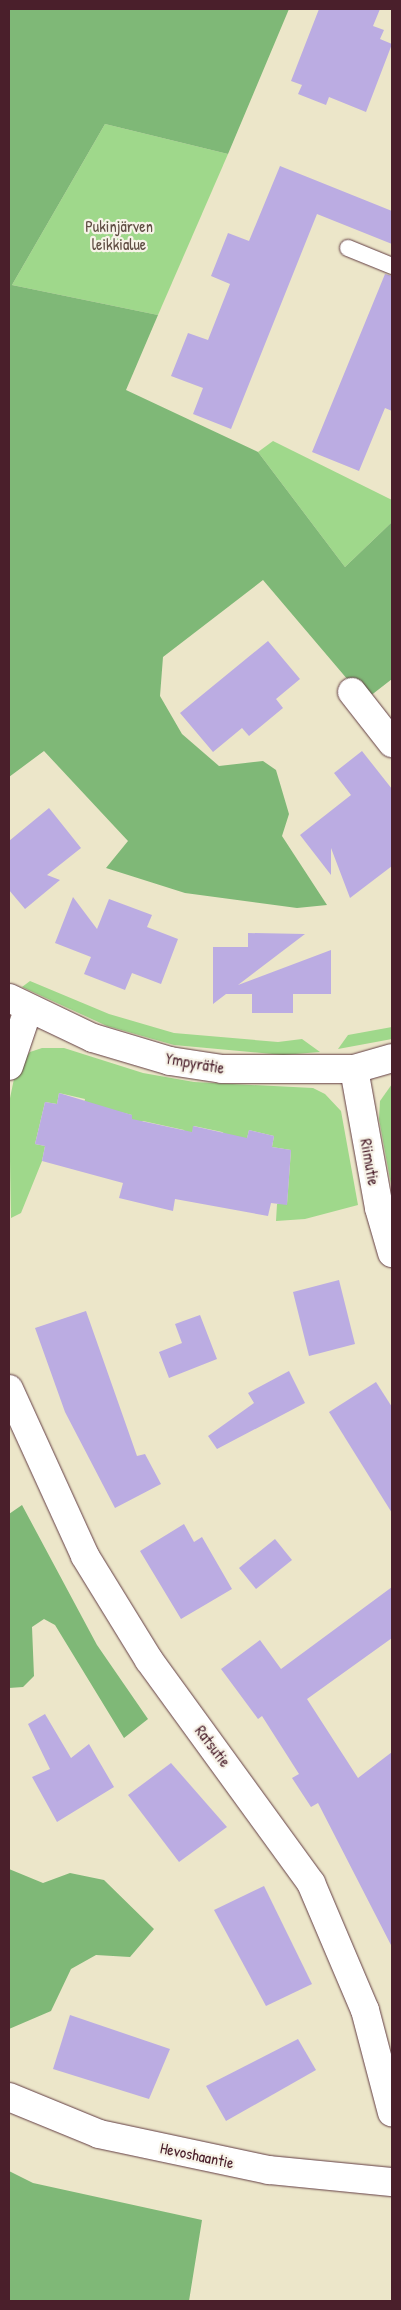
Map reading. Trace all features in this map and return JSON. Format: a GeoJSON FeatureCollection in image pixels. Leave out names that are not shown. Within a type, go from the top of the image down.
{"type":"FeatureCollection","features":[{"type":"Feature","properties":{"kind":"street"},"geometry":{"type":"LineString","coordinates":[[352,692],[392,743]]}},
{"type":"Feature","properties":{"kind":"street"},"geometry":{"type":"LineString","coordinates":[[9,1066],[19,1004]]}},
{"type":"Feature","properties":{"kind":"street","name":"Ympyrätie"},"geometry":{"type":"LineString","coordinates":[[19,1004],[93,1038],[170,1061],[280,1072],[354,1069],[392,1058]]}},
{"type":"Feature","properties":{"kind":"street","name":"Riimutie"},"geometry":{"type":"LineString","coordinates":[[354,1069],[379,1208],[392,1253]]}},
{"type":"Feature","properties":{"kind":"street","name":"Ratsutie"},"geometry":{"type":"LineString","coordinates":[[9,1389],[85,1556],[149,1660],[311,1883],[364,2010],[392,2113]]}},
{"type":"Feature","properties":{"kind":"street","name":"Hevoshaantie"},"geometry":{"type":"LineString","coordinates":[[9,2097],[99,2134],[269,2170],[392,2182]]}},
{"type":"Feature","properties":{"kind":"lane"},"geometry":{"type":"LineString","coordinates":[[348,248],[392,266]]}},
{"type":"Feature","properties":{"kind":"green space"},"geometry":{"type":"Polygon","coordinates":[[[9,9],[289,9],[228,154],[105,124],[12,285],[158,315],[126,390],[258,452],[345,567],[392,522],[392,679],[365,700],[263,580],[163,657],[160,696],[182,734],[219,766],[263,761],[276,770],[289,814],[282,836],[327,905],[297,908],[185,893],[106,868],[128,841],[44,751],[9,777],[9,9]]]}},
{"type":"Feature","properties":{"kind":"green space","name":"Pukinjärven leikkialue"},"geometry":{"type":"Polygon","coordinates":[[[105,124],[228,154],[158,315],[12,285],[105,124]]]}},
{"type":"Feature","properties":{"kind":"green space"},"geometry":{"type":"Polygon","coordinates":[[[273,441],[392,500],[392,522],[345,567],[258,452],[273,441]]]}},
{"type":"Feature","properties":{"kind":"green space"},"geometry":{"type":"Polygon","coordinates":[[[30,981],[109,1014],[174,1033],[278,1042],[302,1039],[320,1052],[283,1055],[174,1045],[107,1026],[22,987],[30,981]]]}},
{"type":"Feature","properties":{"kind":"green space"},"geometry":{"type":"Polygon","coordinates":[[[392,1027],[392,1039],[338,1049],[348,1035],[392,1027]]]}},
{"type":"Feature","properties":{"kind":"green space"},"geometry":{"type":"Polygon","coordinates":[[[42,1048],[64,1048],[143,1073],[194,1082],[313,1088],[325,1094],[341,1111],[358,1205],[305,1219],[276,1221],[277,1204],[287,1204],[291,1150],[272,1147],[274,1136],[249,1130],[245,1147],[222,1132],[194,1126],[190,1141],[184,1130],[143,1121],[129,1129],[132,1115],[108,1109],[82,1113],[85,1099],[59,1093],[57,1104],[45,1102],[35,1144],[45,1146],[42,1161],[21,1213],[11,1218],[9,1103],[16,1069],[30,1052],[42,1048]]]}},
{"type":"Feature","properties":{"kind":"green space"},"geometry":{"type":"Polygon","coordinates":[[[392,1084],[392,1190],[379,1119],[380,1101],[392,1084]]]}},
{"type":"Feature","properties":{"kind":"green space"},"geometry":{"type":"Polygon","coordinates":[[[22,1505],[97,1645],[148,1719],[124,1738],[55,1625],[44,1619],[32,1627],[34,1676],[23,1687],[9,1688],[9,1514],[22,1505]]]}},
{"type":"Feature","properties":{"kind":"green space"},"geometry":{"type":"Polygon","coordinates":[[[9,1869],[43,1883],[70,1873],[104,1880],[154,1929],[130,1957],[96,1955],[71,1969],[51,2011],[9,2029],[9,1869]]]}},
{"type":"Feature","properties":{"kind":"green space"},"geometry":{"type":"Polygon","coordinates":[[[9,2171],[33,2183],[202,2220],[189,2301],[9,2301],[9,2171]]]}},
{"type":"Feature","properties":{"kind":"building"},"geometry":{"type":"Polygon","coordinates":[[[319,9],[380,9],[373,26],[384,30],[380,39],[392,44],[366,112],[329,97],[326,105],[298,94],[302,85],[291,81],[319,9]]]}},
{"type":"Feature","properties":{"kind":"building"},"geometry":{"type":"Polygon","coordinates":[[[280,166],[392,211],[392,244],[317,214],[231,429],[193,414],[203,388],[171,376],[188,333],[208,340],[230,284],[211,276],[228,233],[249,241],[280,166]]]}},
{"type":"Feature","properties":{"kind":"building"},"geometry":{"type":"Polygon","coordinates":[[[385,274],[392,276],[392,411],[385,408],[359,471],[312,452],[385,274]]]}},
{"type":"Feature","properties":{"kind":"building"},"geometry":{"type":"Polygon","coordinates":[[[268,641],[300,679],[276,699],[283,708],[249,736],[242,728],[213,752],[180,713],[268,641]]]}},
{"type":"Feature","properties":{"kind":"building"},"geometry":{"type":"Polygon","coordinates":[[[362,751],[392,789],[392,866],[350,898],[331,848],[331,875],[300,835],[351,795],[334,773],[362,751]]]}},
{"type":"Feature","properties":{"kind":"building"},"geometry":{"type":"Polygon","coordinates":[[[49,808],[81,848],[47,875],[60,880],[25,909],[9,890],[9,841],[49,808]]]}},
{"type":"Feature","properties":{"kind":"building"},"geometry":{"type":"Polygon","coordinates":[[[73,897],[97,929],[109,899],[152,915],[147,927],[178,939],[161,984],[132,973],[125,990],[84,974],[91,957],[55,943],[73,897]]]}},
{"type":"Feature","properties":{"kind":"building"},"geometry":{"type":"Polygon","coordinates":[[[248,933],[305,934],[238,985],[331,950],[331,994],[293,994],[293,1013],[252,1013],[252,994],[226,994],[213,1004],[213,947],[248,947],[248,933]]]}},
{"type":"Feature","properties":{"kind":"building"},"geometry":{"type":"Polygon","coordinates":[[[59,1093],[132,1115],[132,1119],[192,1132],[193,1126],[247,1138],[249,1130],[274,1136],[272,1147],[291,1150],[287,1205],[271,1203],[268,1216],[175,1199],[173,1211],[119,1198],[123,1183],[42,1161],[45,1146],[35,1144],[45,1102],[57,1104],[59,1093]]]}},
{"type":"Feature","properties":{"kind":"building"},"geometry":{"type":"Polygon","coordinates":[[[339,1280],[355,1344],[309,1356],[293,1292],[339,1280]]]}},
{"type":"Feature","properties":{"kind":"building"},"geometry":{"type":"Polygon","coordinates":[[[86,1311],[137,1456],[145,1454],[161,1484],[115,1508],[65,1412],[35,1328],[86,1311]]]}},
{"type":"Feature","properties":{"kind":"building"},"geometry":{"type":"Polygon","coordinates":[[[200,1315],[217,1359],[169,1378],[159,1352],[182,1343],[175,1324],[200,1315]]]}},
{"type":"Feature","properties":{"kind":"building"},"geometry":{"type":"Polygon","coordinates":[[[289,1371],[305,1403],[217,1449],[208,1436],[254,1403],[248,1393],[289,1371]]]}},
{"type":"Feature","properties":{"kind":"building"},"geometry":{"type":"Polygon","coordinates":[[[376,1382],[392,1407],[392,1513],[329,1412],[376,1382]]]}},
{"type":"Feature","properties":{"kind":"building"},"geometry":{"type":"Polygon","coordinates":[[[184,1524],[194,1542],[202,1537],[232,1589],[181,1619],[140,1551],[184,1524]]]}},
{"type":"Feature","properties":{"kind":"building"},"geometry":{"type":"Polygon","coordinates":[[[275,1539],[292,1560],[256,1589],[239,1568],[275,1539]]]}},
{"type":"Feature","properties":{"kind":"building"},"geometry":{"type":"Polygon","coordinates":[[[392,1587],[392,1638],[307,1699],[358,1778],[392,1752],[392,1947],[318,1803],[311,1807],[292,1778],[299,1774],[262,1716],[258,1719],[221,1669],[260,1640],[281,1669],[392,1587]]]}},
{"type":"Feature","properties":{"kind":"building"},"geometry":{"type":"Polygon","coordinates":[[[45,1714],[71,1758],[89,1744],[114,1787],[57,1822],[32,1777],[50,1769],[28,1724],[45,1714]]]}},
{"type":"Feature","properties":{"kind":"building"},"geometry":{"type":"Polygon","coordinates":[[[171,1763],[227,1827],[179,1862],[128,1795],[171,1763]]]}},
{"type":"Feature","properties":{"kind":"building"},"geometry":{"type":"Polygon","coordinates":[[[264,1886],[312,1984],[266,2006],[214,1910],[264,1886]]]}},
{"type":"Feature","properties":{"kind":"building"},"geometry":{"type":"Polygon","coordinates":[[[70,2015],[170,2049],[149,2099],[53,2069],[70,2015]]]}},
{"type":"Feature","properties":{"kind":"building"},"geometry":{"type":"Polygon","coordinates":[[[298,2039],[316,2070],[226,2121],[206,2086],[298,2039]]]}}]}
